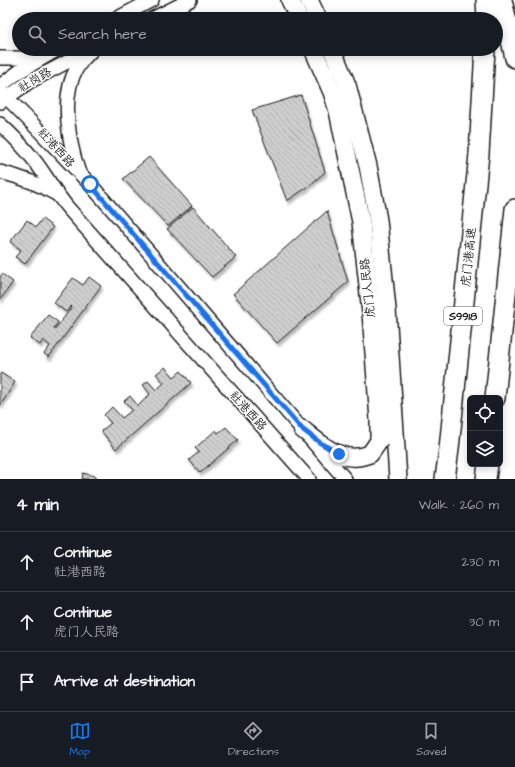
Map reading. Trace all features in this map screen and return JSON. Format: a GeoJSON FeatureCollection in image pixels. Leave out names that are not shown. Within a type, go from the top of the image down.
{"type":"FeatureCollection","features":[{"type":"Feature","properties":{"kind":"highway"},"geometry":{"type":"LineString","coordinates":[[486,0],[487,12]]}},
{"type":"Feature","properties":{"kind":"highway"},"geometry":{"type":"LineString","coordinates":[[502,0],[515,58]]}},
{"type":"Feature","properties":{"kind":"highway","name":"虎门港高速"},"geometry":{"type":"LineString","coordinates":[[445,479],[479,154],[485,56]]}},
{"type":"Feature","properties":{"kind":"highway"},"geometry":{"type":"LineString","coordinates":[[495,395],[515,209]]}},
{"type":"Feature","properties":{"kind":"highway"},"geometry":{"type":"LineString","coordinates":[[486,479],[488,467]]}},
{"type":"Feature","properties":{"kind":"main road"},"geometry":{"type":"LineString","coordinates":[[290,0],[296,12]]}},
{"type":"Feature","properties":{"kind":"main road"},"geometry":{"type":"LineString","coordinates":[[309,0],[315,12]]}},
{"type":"Feature","properties":{"kind":"main road","name":"虎门人民路"},"geometry":{"type":"LineString","coordinates":[[302,429],[319,442],[339,454],[356,457],[370,454],[379,441],[379,420],[371,313],[361,222],[336,105],[316,56]]}},
{"type":"Feature","properties":{"kind":"main road","name":"虎门人民路"},"geometry":{"type":"LineString","coordinates":[[335,56],[347,84],[368,166],[378,220],[388,309],[398,479]]}},
{"type":"Feature","properties":{"kind":"street"},"geometry":{"type":"LineString","coordinates":[[129,12],[152,0]]}},
{"type":"Feature","properties":{"kind":"street"},"geometry":{"type":"LineString","coordinates":[[166,12],[190,0]]}},
{"type":"Feature","properties":{"kind":"street"},"geometry":{"type":"LineString","coordinates":[[0,58],[28,58],[37,56]]}},
{"type":"Feature","properties":{"kind":"street","name":"社岗路"},"geometry":{"type":"LineString","coordinates":[[0,86],[20,71],[47,56]]}},
{"type":"Feature","properties":{"kind":"street","name":"社岗路"},"geometry":{"type":"LineString","coordinates":[[2,97],[79,56]]}},
{"type":"Feature","properties":{"kind":"street"},"geometry":{"type":"LineString","coordinates":[[78,172],[73,155],[68,123],[68,96],[73,76],[81,60],[85,56]]}},
{"type":"Feature","properties":{"kind":"street","name":"社港西路"},"geometry":{"type":"LineString","coordinates":[[2,97],[37,127],[90,184],[345,479]]}},
{"type":"Feature","properties":{"kind":"street","name":"社港西路"},"geometry":{"type":"LineString","coordinates":[[0,124],[35,160],[57,195],[309,479]]}},
{"type":"Feature","properties":{"kind":"street"},"geometry":{"type":"LineString","coordinates":[[0,172],[23,178],[57,195]]}},
{"type":"Feature","properties":{"kind":"building"},"geometry":{"type":"Polygon","coordinates":[[[301,95],[325,172],[309,186],[287,201],[252,110],[301,95]]]}},
{"type":"Feature","properties":{"kind":"building"},"geometry":{"type":"Polygon","coordinates":[[[149,157],[192,206],[168,226],[123,179],[149,157]]]}},
{"type":"Feature","properties":{"kind":"building"},"geometry":{"type":"Polygon","coordinates":[[[193,207],[236,257],[212,277],[167,229],[193,207]]]}},
{"type":"Feature","properties":{"kind":"building"},"geometry":{"type":"Polygon","coordinates":[[[327,211],[348,282],[277,343],[233,294],[327,211]]]}},
{"type":"Feature","properties":{"kind":"building"},"geometry":{"type":"Polygon","coordinates":[[[42,219],[53,227],[25,264],[15,257],[21,250],[10,242],[27,220],[36,227],[42,219]]]}},
{"type":"Feature","properties":{"kind":"building"},"geometry":{"type":"Polygon","coordinates":[[[2,274],[13,282],[0,300],[0,277],[2,274]]]}},
{"type":"Feature","properties":{"kind":"building"},"geometry":{"type":"Polygon","coordinates":[[[89,277],[101,286],[49,357],[44,354],[50,346],[43,340],[40,345],[30,338],[48,315],[58,322],[54,328],[55,329],[72,307],[71,306],[66,312],[54,303],[73,278],[83,285],[89,277]]]}},
{"type":"Feature","properties":{"kind":"building"},"geometry":{"type":"Polygon","coordinates":[[[165,367],[174,377],[181,371],[191,383],[116,449],[101,431],[111,423],[104,415],[112,407],[122,418],[132,410],[124,401],[130,396],[138,406],[150,394],[143,385],[148,381],[156,390],[164,383],[156,374],[165,367]]]}},
{"type":"Feature","properties":{"kind":"building"},"geometry":{"type":"Polygon","coordinates":[[[1,373],[15,382],[0,406],[0,374],[1,373]]]}},
{"type":"Feature","properties":{"kind":"building"},"geometry":{"type":"Polygon","coordinates":[[[226,427],[238,440],[200,473],[189,460],[199,452],[195,448],[216,430],[218,433],[226,427]]]}},
{"type":"Feature","properties":{"kind":"building"},"geometry":{"type":"Polygon","coordinates":[[[83,473],[95,476],[95,479],[82,479],[83,473]]]}},
{"type":"Feature","properties":{"kind":"route"},"geometry":{"type":"LineString","coordinates":[[90,184],[302,429],[319,442],[339,454]]}}]}
